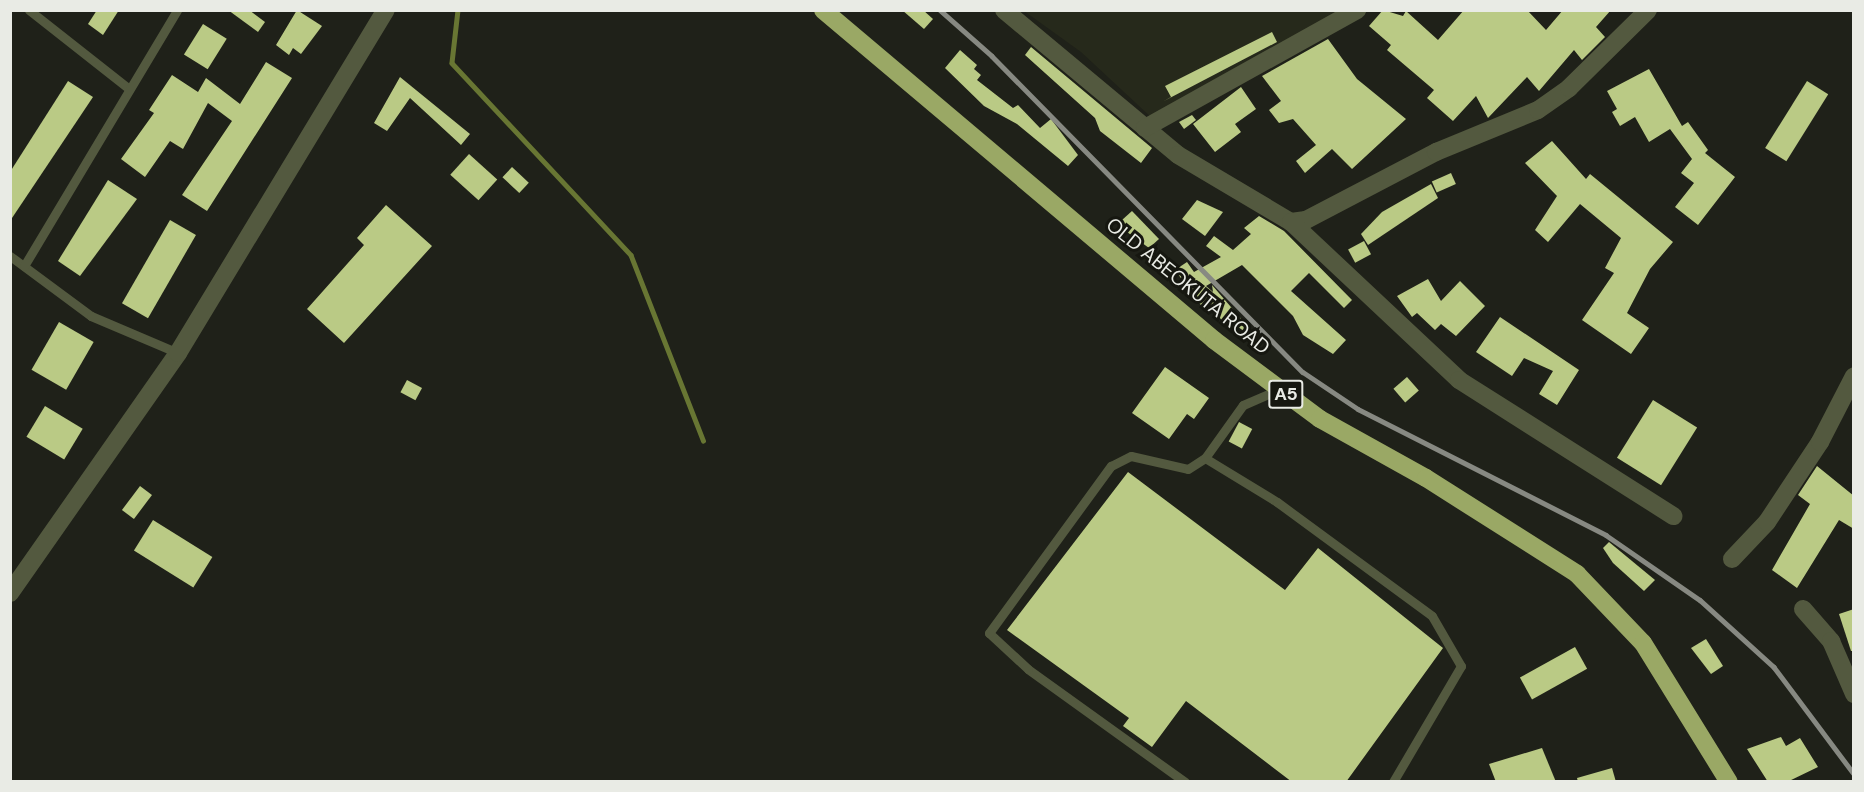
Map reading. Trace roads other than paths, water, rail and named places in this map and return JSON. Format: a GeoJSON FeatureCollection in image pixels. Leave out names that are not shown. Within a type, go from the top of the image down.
{"type":"FeatureCollection","features":[{"type":"Feature","properties":{"kind":"highway","name":"OLD ABEOKUTA ROAD"},"geometry":{"type":"LineString","coordinates":[[823,10],[1214,340],[1320,419],[1426,478],[1577,574],[1642,643],[1729,782]]}},
{"type":"Feature","properties":{"kind":"street"},"geometry":{"type":"LineString","coordinates":[[1004,10],[1145,128],[1224,186],[1291,222],[1459,380],[1673,516]]}},
{"type":"Feature","properties":{"kind":"street"},"geometry":{"type":"LineString","coordinates":[[1145,128],[1357,10]]}},
{"type":"Feature","properties":{"kind":"street"},"geometry":{"type":"LineString","coordinates":[[1291,222],[1306,220],[1436,152],[1538,110],[1569,88],[1648,10]]}},
{"type":"Feature","properties":{"kind":"street"},"geometry":{"type":"LineString","coordinates":[[10,593],[178,353],[382,12]]}},
{"type":"Feature","properties":{"kind":"street"},"geometry":{"type":"LineString","coordinates":[[1732,559],[1767,522],[1815,451],[1854,376]]}},
{"type":"Feature","properties":{"kind":"street"},"geometry":{"type":"LineString","coordinates":[[1803,609],[1831,642],[1852,687]]}},
{"type":"Feature","properties":{"kind":"lane"},"geometry":{"type":"LineString","coordinates":[[29,10],[129,88]]}},
{"type":"Feature","properties":{"kind":"lane"},"geometry":{"type":"LineString","coordinates":[[24,266],[177,10]]}},
{"type":"Feature","properties":{"kind":"lane"},"geometry":{"type":"LineString","coordinates":[[10,256],[92,316],[178,353]]}},
{"type":"Feature","properties":{"kind":"lane"},"geometry":{"type":"LineString","coordinates":[[1185,782],[1028,669],[989,633],[1111,466],[1131,456],[1188,469],[1204,458],[1243,405],[1280,389]]}},
{"type":"Feature","properties":{"kind":"lane"},"geometry":{"type":"LineString","coordinates":[[1204,458],[1277,502],[1432,616],[1461,666],[1393,782]]}},
{"type":"Feature","properties":{"kind":"waterway"},"geometry":{"type":"LineString","coordinates":[[458,10],[452,63],[631,255],[703,440]]}},
{"type":"Feature","properties":{"kind":"railway"},"geometry":{"type":"LineString","coordinates":[[940,10],[992,56],[1303,372],[1358,409],[1606,535],[1700,600],[1774,667],[1854,774]]}}]}
